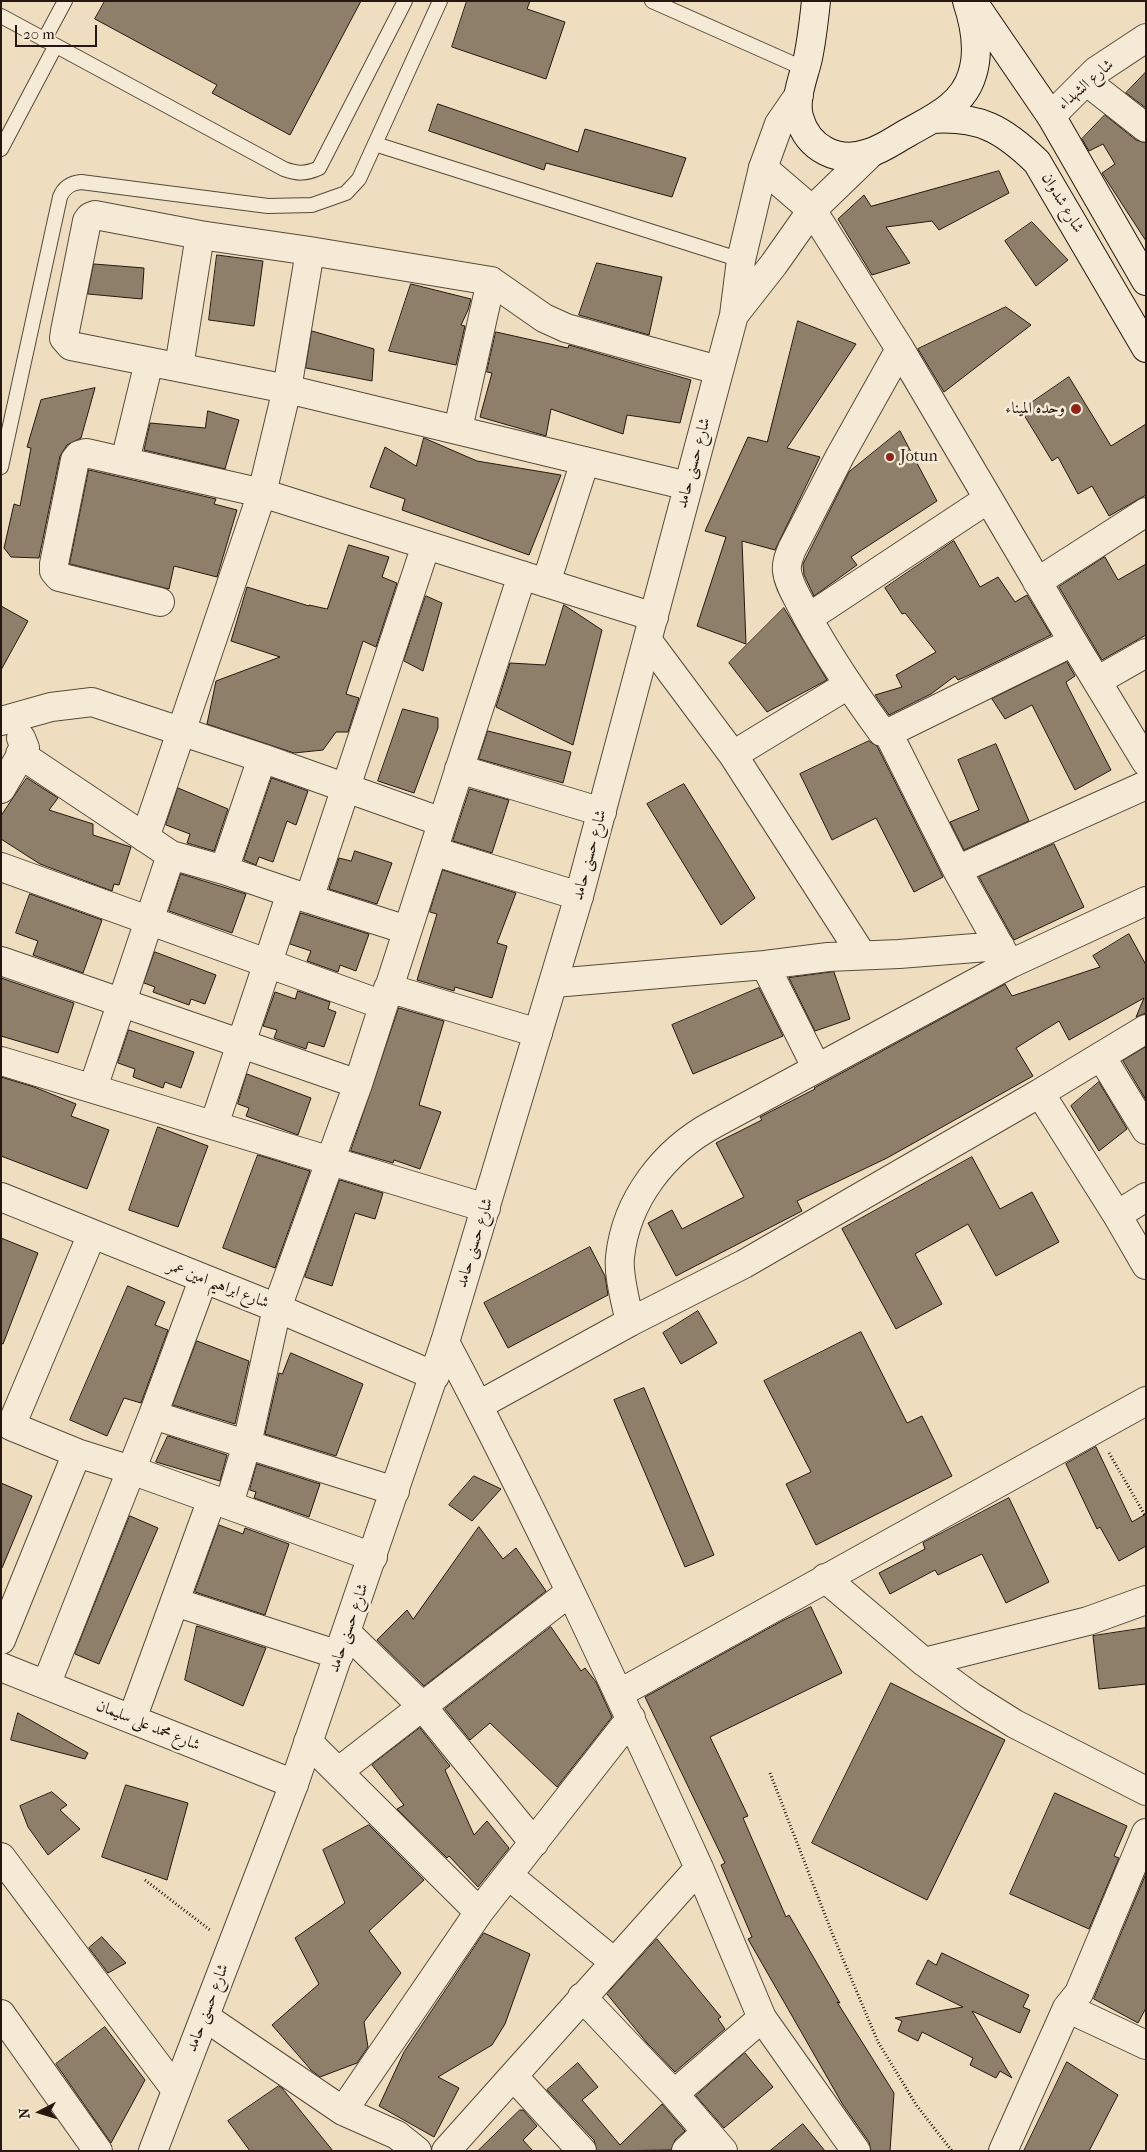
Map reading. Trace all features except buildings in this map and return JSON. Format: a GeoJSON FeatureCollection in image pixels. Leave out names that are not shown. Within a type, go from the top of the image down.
{"type":"FeatureCollection","features":[{"type":"Feature","properties":{"kind":"street"},"geometry":{"type":"LineString","coordinates":[[811,7],[805,68],[798,96],[798,114],[804,132],[817,147],[834,156],[853,158],[871,153],[932,119],[954,104],[963,93],[972,75],[977,47],[967,1]]}},
{"type":"Feature","properties":{"kind":"street","name":"شارع شدوان"},"geometry":{"type":"LineString","coordinates":[[973,1],[1051,116],[1145,276]]}},
{"type":"Feature","properties":{"kind":"street","name":"شارع الشهداء"},"geometry":{"type":"LineString","coordinates":[[1051,116],[1096,72],[1146,38]]}},
{"type":"Feature","properties":{"kind":"street"},"geometry":{"type":"LineString","coordinates":[[1086,81],[1146,128]]}},
{"type":"Feature","properties":{"kind":"street","name":"شارع حسنى حامد"},"geometry":{"type":"LineString","coordinates":[[153,2151],[294,1784],[446,1342],[554,983],[602,812],[734,315],[741,260],[763,168],[778,124],[798,96]]}},
{"type":"Feature","properties":{"kind":"street","name":"شارع شدوان"},"geometry":{"type":"LineString","coordinates":[[932,119],[957,118],[987,125],[1014,140],[1037,162],[1146,348]]}},
{"type":"Feature","properties":{"kind":"street","name":"شارع حسنى حامد"},"geometry":{"type":"LineString","coordinates":[[734,315],[774,264],[812,210],[871,153]]}},
{"type":"Feature","properties":{"kind":"street"},"geometry":{"type":"LineString","coordinates":[[763,168],[812,210],[900,349],[1146,762]]}},
{"type":"Feature","properties":{"kind":"street"},"geometry":{"type":"LineString","coordinates":[[688,486],[287,388],[71,346],[64,338],[87,221],[95,215],[200,235],[310,251],[491,282],[544,318],[566,328],[718,370]]}},
{"type":"Feature","properties":{"kind":"street"},"geometry":{"type":"LineString","coordinates":[[180,368],[200,235]]}},
{"type":"Feature","properties":{"kind":"street"},"geometry":{"type":"LineString","coordinates":[[145,838],[262,493],[287,388],[310,251]]}},
{"type":"Feature","properties":{"kind":"street"},"geometry":{"type":"LineString","coordinates":[[458,430],[491,282]]}},
{"type":"Feature","properties":{"kind":"street"},"geometry":{"type":"LineString","coordinates":[[900,349],[840,456],[790,555],[787,572],[791,585],[808,618],[848,685],[882,732],[888,733],[1073,642]]}},
{"type":"Feature","properties":{"kind":"street"},"geometry":{"type":"LineString","coordinates":[[125,462],[149,362]]}},
{"type":"Feature","properties":{"kind":"street"},"geometry":{"type":"LineString","coordinates":[[160,602],[59,577],[54,571],[77,457],[86,452],[262,493],[534,579],[651,629],[862,955]]}},
{"type":"Feature","properties":{"kind":"street"},"geometry":{"type":"LineString","coordinates":[[132,1719],[175,1602],[246,1444],[277,1308],[358,1084],[459,769],[534,579],[585,461]]}},
{"type":"Feature","properties":{"kind":"street"},"geometry":{"type":"LineString","coordinates":[[808,618],[988,498]]}},
{"type":"Feature","properties":{"kind":"street"},"geometry":{"type":"LineString","coordinates":[[1038,582],[1146,512]]}},
{"type":"Feature","properties":{"kind":"street"},"geometry":{"type":"LineString","coordinates":[[214,1125],[268,963],[300,896],[346,788],[426,545]]}},
{"type":"Feature","properties":{"kind":"street"},"geometry":{"type":"LineString","coordinates":[[1097,682],[1146,653]]}},
{"type":"Feature","properties":{"kind":"street"},"geometry":{"type":"LineString","coordinates":[[734,755],[848,685]]}},
{"type":"Feature","properties":{"kind":"street"},"geometry":{"type":"LineString","coordinates":[[1,721],[51,707],[92,702],[262,758],[442,822]]}},
{"type":"Feature","properties":{"kind":"street"},"geometry":{"type":"LineString","coordinates":[[1,721],[12,727],[20,737],[25,748],[1,788]]}},
{"type":"Feature","properties":{"kind":"street"},"geometry":{"type":"LineString","coordinates":[[888,733],[957,870],[1005,955]]}},
{"type":"Feature","properties":{"kind":"street"},"geometry":{"type":"LineString","coordinates":[[20,754],[171,855],[224,870],[407,930]]}},
{"type":"Feature","properties":{"kind":"street"},"geometry":{"type":"LineString","coordinates":[[224,870],[262,758]]}},
{"type":"Feature","properties":{"kind":"street"},"geometry":{"type":"LineString","coordinates":[[459,769],[602,812]]}},
{"type":"Feature","properties":{"kind":"street"},"geometry":{"type":"LineString","coordinates":[[957,870],[1146,785]]}},
{"type":"Feature","properties":{"kind":"street"},"geometry":{"type":"LineString","coordinates":[[433,851],[579,896]]}},
{"type":"Feature","properties":{"kind":"street"},"geometry":{"type":"LineString","coordinates":[[93,1088],[171,855]]}},
{"type":"Feature","properties":{"kind":"street"},"geometry":{"type":"LineString","coordinates":[[1,867],[268,963],[386,996],[538,1033]]}},
{"type":"Feature","properties":{"kind":"street"},"geometry":{"type":"LineString","coordinates":[[630,1322],[619,1259],[627,1226],[646,1184],[668,1158],[695,1134],[816,1067],[1005,955],[1146,901]]}},
{"type":"Feature","properties":{"kind":"street"},"geometry":{"type":"LineString","coordinates":[[554,983],[765,965],[828,956],[1005,955]]}},
{"type":"Feature","properties":{"kind":"street"},"geometry":{"type":"LineString","coordinates":[[1,961],[122,1001],[358,1084]]}},
{"type":"Feature","properties":{"kind":"street"},"geometry":{"type":"LineString","coordinates":[[765,965],[816,1067]]}},
{"type":"Feature","properties":{"kind":"street"},"geometry":{"type":"LineString","coordinates":[[479,1405],[630,1322],[744,1264],[1040,1093],[1146,1029]]}},
{"type":"Feature","properties":{"kind":"street"},"geometry":{"type":"LineString","coordinates":[[1102,1056],[1146,1130]]}},
{"type":"Feature","properties":{"kind":"street"},"geometry":{"type":"LineString","coordinates":[[1,1061],[486,1208]]}},
{"type":"Feature","properties":{"kind":"street"},"geometry":{"type":"LineString","coordinates":[[1040,1093],[1117,1215],[1146,1265]]}},
{"type":"Feature","properties":{"kind":"street","name":"شارع ابراهيم امين عمر"},"geometry":{"type":"LineString","coordinates":[[1,1197],[203,1280],[277,1308],[435,1376]]}},
{"type":"Feature","properties":{"kind":"street"},"geometry":{"type":"LineString","coordinates":[[1117,1215],[1146,1197]]}},
{"type":"Feature","properties":{"kind":"street"},"geometry":{"type":"LineString","coordinates":[[92,1234],[4,1432],[131,1470],[373,1557]]}},
{"type":"Feature","properties":{"kind":"street"},"geometry":{"type":"LineString","coordinates":[[46,1685],[153,1415],[203,1280]]}},
{"type":"Feature","properties":{"kind":"street"},"geometry":{"type":"LineString","coordinates":[[446,1342],[479,1405],[620,1693],[699,1868],[762,2018],[856,2151]]}},
{"type":"Feature","properties":{"kind":"street"},"geometry":{"type":"LineString","coordinates":[[620,1693],[1146,1401]]}},
{"type":"Feature","properties":{"kind":"street"},"geometry":{"type":"LineString","coordinates":[[153,1415],[395,1491]]}},
{"type":"Feature","properties":{"kind":"street"},"geometry":{"type":"LineString","coordinates":[[1,1640],[77,1453]]}},
{"type":"Feature","properties":{"kind":"street"},"geometry":{"type":"LineString","coordinates":[[825,1578],[924,1662],[972,1697],[1015,1724],[1146,1791]]}},
{"type":"Feature","properties":{"kind":"street"},"geometry":{"type":"LineString","coordinates":[[339,1771],[570,1592]]}},
{"type":"Feature","properties":{"kind":"street"},"geometry":{"type":"LineString","coordinates":[[924,1662],[1088,1621],[1146,1600]]}},
{"type":"Feature","properties":{"kind":"street"},"geometry":{"type":"LineString","coordinates":[[175,1602],[343,1644],[422,1706],[534,1843]]}},
{"type":"Feature","properties":{"kind":"street","name":"شارع محمد على سليمان"},"geometry":{"type":"LineString","coordinates":[[1,1667],[294,1784]]}},
{"type":"Feature","properties":{"kind":"street"},"geometry":{"type":"LineString","coordinates":[[344,2111],[479,1912],[631,1718]]}},
{"type":"Feature","properties":{"kind":"street"},"geometry":{"type":"LineString","coordinates":[[308,1742],[479,1912]]}},
{"type":"Feature","properties":{"kind":"street"},"geometry":{"type":"LineString","coordinates":[[1003,2151],[1067,2008],[1079,1993],[1146,1833]]}},
{"type":"Feature","properties":{"kind":"street"},"geometry":{"type":"LineString","coordinates":[[1,1857],[176,2090]]}},
{"type":"Feature","properties":{"kind":"street"},"geometry":{"type":"LineString","coordinates":[[446,2151],[699,1868]]}},
{"type":"Feature","properties":{"kind":"street"},"geometry":{"type":"LineString","coordinates":[[508,1875],[614,1962]]}},
{"type":"Feature","properties":{"kind":"street"},"geometry":{"type":"LineString","coordinates":[[582,1997],[674,2094],[715,2141],[686,2151]]}},
{"type":"Feature","properties":{"kind":"street"},"geometry":{"type":"LineString","coordinates":[[1067,2008],[1146,2045]]}},
{"type":"Feature","properties":{"kind":"street"},"geometry":{"type":"LineString","coordinates":[[1,2014],[98,2151]]}},
{"type":"Feature","properties":{"kind":"street"},"geometry":{"type":"LineString","coordinates":[[205,2017],[344,2111],[401,2146]]}},
{"type":"Feature","properties":{"kind":"street"},"geometry":{"type":"LineString","coordinates":[[674,2094],[762,2018]]}},
{"type":"Feature","properties":{"kind":"street"},"geometry":{"type":"LineString","coordinates":[[513,2076],[582,2151]]}},
{"type":"Feature","properties":{"kind":"lane"},"geometry":{"type":"LineString","coordinates":[[1,149],[49,43],[65,1]]}},
{"type":"Feature","properties":{"kind":"lane"},"geometry":{"type":"LineString","coordinates":[[1,16],[284,169],[296,173],[309,173],[319,168],[405,1]]}},
{"type":"Feature","properties":{"kind":"lane"},"geometry":{"type":"LineString","coordinates":[[1,467],[60,197],[68,186],[81,182],[268,206],[312,205],[346,193],[359,179],[440,1]]}},
{"type":"Feature","properties":{"kind":"lane"},"geometry":{"type":"LineString","coordinates":[[652,1],[805,68]]}},
{"type":"Feature","properties":{"kind":"lane"},"geometry":{"type":"LineString","coordinates":[[375,144],[741,260]]}},
{"type":"Feature","properties":{"kind":"path"},"geometry":{"type":"LineString","coordinates":[[1096,1428],[1146,1517]]}},
{"type":"Feature","properties":{"kind":"path"},"geometry":{"type":"LineString","coordinates":[[770,1774],[832,1933],[878,2042],[916,2106],[952,2151]]}},
{"type":"Feature","properties":{"kind":"path"},"geometry":{"type":"LineString","coordinates":[[145,1880],[232,1946]]}},
{"type":"Feature","properties":{"kind":"place","name":"وحده الميناء"},"geometry":{"type":"Point","coordinates":[1076,409]}},
{"type":"Feature","properties":{"kind":"place","name":"Jotun"},"geometry":{"type":"Point","coordinates":[890,457]}}]}
